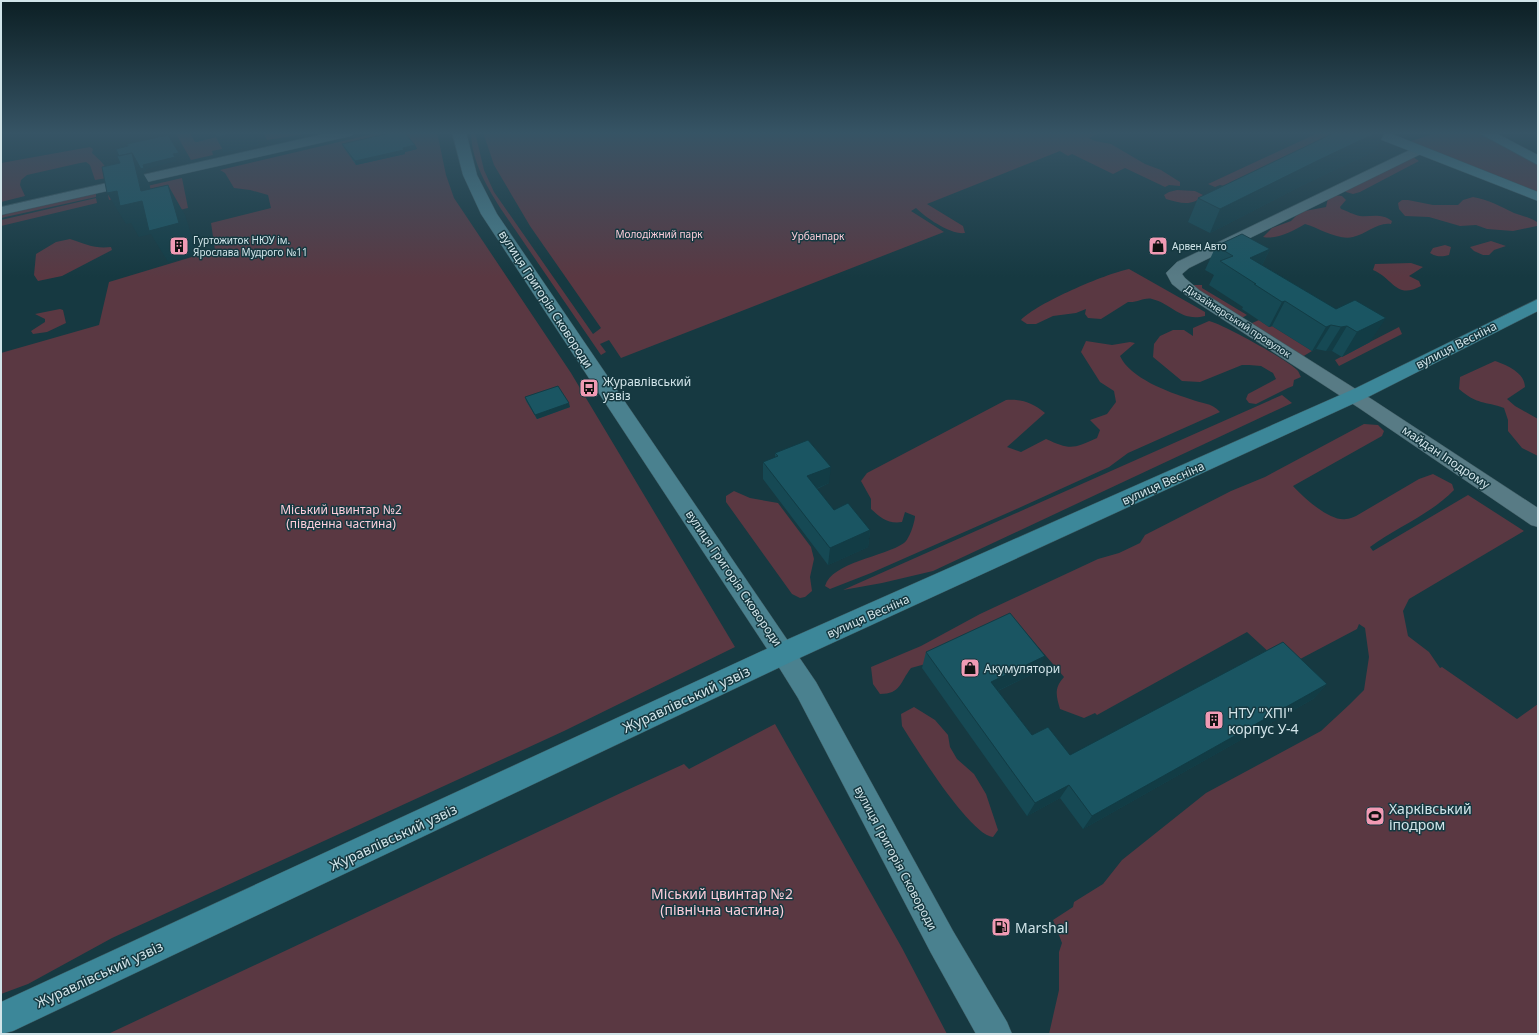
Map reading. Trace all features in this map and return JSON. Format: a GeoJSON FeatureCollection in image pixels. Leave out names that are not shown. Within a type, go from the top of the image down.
{"type":"FeatureCollection","features":[{"type":"Feature","properties":{"kind":"main road","name":"вулиця Григорія Сковороди"},"geometry":{"type":"LineString","coordinates":[[471,180],[475,190],[489,214],[784,653],[806,690],[942,942],[995,1034]]}},
{"type":"Feature","properties":{"kind":"main road"},"geometry":{"type":"LineString","coordinates":[[1495,180],[1538,197]]}},
{"type":"Feature","properties":{"kind":"main road","name":"вулиця Весніна"},"geometry":{"type":"LineString","coordinates":[[784,653],[1354,396],[1538,304]]}},
{"type":"Feature","properties":{"kind":"main road","name":"Журавлівський узвіз"},"geometry":{"type":"LineString","coordinates":[[1,1019],[784,653]]}},
{"type":"Feature","properties":{"kind":"street"},"geometry":{"type":"LineString","coordinates":[[1,211],[137,180]]}},
{"type":"Feature","properties":{"kind":"street","name":"Дизайнерський провулок"},"geometry":{"type":"LineString","coordinates":[[1354,396],[1193,293],[1178,281],[1174,273],[1183,264],[1356,180]]}},
{"type":"Feature","properties":{"kind":"street","name":"майдан Іподрому"},"geometry":{"type":"LineString","coordinates":[[1354,396],[1538,519]]}},
{"type":"Feature","properties":{"kind":"green space"},"geometry":{"type":"Polygon","coordinates":[[[1,180],[21,180],[20,185],[25,196],[1,202],[1,180]]]}},
{"type":"Feature","properties":{"kind":"green space"},"geometry":{"type":"Polygon","coordinates":[[[172,180],[182,180],[188,208],[159,215],[152,190],[109,200],[108,195],[172,180]]]}},
{"type":"Feature","properties":{"kind":"green space","name":"Міський цвинтар №2 (південна частина)"},"geometry":{"type":"Polygon","coordinates":[[[229,180],[448,180],[454,198],[571,373],[735,647],[564,731],[112,938],[28,984],[1,994],[1,353],[99,325],[109,282],[215,250],[211,223],[271,208],[268,195],[250,190],[234,188],[229,180]]]}},
{"type":"Feature","properties":{"kind":"green space","name":"Молодіжний парк"},"geometry":{"type":"Polygon","coordinates":[[[484,180],[489,180],[494,192],[593,334],[601,328],[530,226],[503,180],[986,180],[927,204],[963,226],[965,233],[959,233],[946,229],[932,221],[916,208],[911,211],[944,232],[621,358],[609,340],[600,344],[606,352],[601,355],[503,212],[484,180]]]}},
{"type":"Feature","properties":{"kind":"green space","name":"Молодіжний парк"},"geometry":{"type":"Polygon","coordinates":[[[1151,180],[1177,180],[1180,182],[1180,186],[1169,185],[1165,187],[1151,180]]]}},
{"type":"Feature","properties":{"kind":"green space"},"geometry":{"type":"Polygon","coordinates":[[[1216,180],[1241,180],[1228,187],[1220,185],[1215,187],[1208,184],[1216,180]]]}},
{"type":"Feature","properties":{"kind":"green space"},"geometry":{"type":"Polygon","coordinates":[[[1363,180],[1382,180],[1353,194],[1346,192],[1344,189],[1363,180]]]}},
{"type":"Feature","properties":{"kind":"green space"},"geometry":{"type":"Polygon","coordinates":[[[1506,180],[1538,180],[1538,193],[1506,180]]]}},
{"type":"Feature","properties":{"kind":"green space"},"geometry":{"type":"Polygon","coordinates":[[[1177,190],[1195,191],[1203,195],[1191,203],[1181,203],[1166,199],[1164,195],[1177,190]]]}},
{"type":"Feature","properties":{"kind":"green space"},"geometry":{"type":"Polygon","coordinates":[[[96,193],[96,197],[1,218],[1,215],[96,193]]]}},
{"type":"Feature","properties":{"kind":"green space"},"geometry":{"type":"Polygon","coordinates":[[[1334,195],[1342,196],[1346,200],[1340,207],[1341,209],[1360,216],[1384,217],[1392,221],[1391,224],[1377,226],[1353,237],[1347,238],[1335,236],[1305,224],[1279,236],[1268,238],[1263,237],[1272,228],[1291,221],[1305,211],[1326,207],[1328,198],[1334,195]]]}},
{"type":"Feature","properties":{"kind":"green space"},"geometry":{"type":"Polygon","coordinates":[[[1473,197],[1531,219],[1537,222],[1537,226],[1513,231],[1487,229],[1476,225],[1460,226],[1429,217],[1405,216],[1399,209],[1398,203],[1402,200],[1408,200],[1433,205],[1458,205],[1463,200],[1473,197]]]}},
{"type":"Feature","properties":{"kind":"green space"},"geometry":{"type":"Polygon","coordinates":[[[96,198],[97,203],[1,226],[1,220],[96,198]]]}},
{"type":"Feature","properties":{"kind":"green space"},"geometry":{"type":"Polygon","coordinates":[[[70,239],[95,247],[111,247],[112,250],[62,276],[38,281],[34,275],[36,254],[56,242],[70,239]]]}},
{"type":"Feature","properties":{"kind":"green space"},"geometry":{"type":"Polygon","coordinates":[[[1491,241],[1506,246],[1494,250],[1489,255],[1483,255],[1474,251],[1470,247],[1491,241]]]}},
{"type":"Feature","properties":{"kind":"green space"},"geometry":{"type":"Polygon","coordinates":[[[1445,245],[1451,247],[1449,255],[1439,256],[1430,253],[1433,248],[1445,245]]]}},
{"type":"Feature","properties":{"kind":"green space"},"geometry":{"type":"Polygon","coordinates":[[[1411,263],[1423,267],[1409,276],[1419,281],[1421,286],[1413,290],[1406,291],[1400,289],[1373,270],[1375,264],[1411,263]]]}},
{"type":"Feature","properties":{"kind":"green space"},"geometry":{"type":"Polygon","coordinates":[[[1129,269],[1205,312],[1205,316],[1189,317],[1177,312],[1159,301],[1144,299],[1135,302],[1128,302],[1101,319],[1088,318],[1085,314],[1086,309],[1076,313],[1053,316],[1036,324],[1027,324],[1021,320],[1029,313],[1072,290],[1129,269]]]}},
{"type":"Feature","properties":{"kind":"green space"},"geometry":{"type":"Polygon","coordinates":[[[1188,285],[1202,285],[1202,288],[1247,315],[1240,319],[1188,285]]]}},
{"type":"Feature","properties":{"kind":"green space"},"geometry":{"type":"Polygon","coordinates":[[[60,309],[63,310],[66,323],[47,332],[33,334],[31,331],[45,322],[45,319],[35,314],[60,309]]]}},
{"type":"Feature","properties":{"kind":"green space"},"geometry":{"type":"Polygon","coordinates":[[[1259,320],[1269,327],[1272,326],[1312,351],[1302,357],[1250,324],[1259,320]]]}},
{"type":"Feature","properties":{"kind":"green space"},"geometry":{"type":"Polygon","coordinates":[[[1209,321],[1241,335],[1293,366],[1301,377],[1294,380],[1293,386],[1256,404],[1249,403],[1246,399],[1248,394],[1276,379],[1273,373],[1261,366],[1242,365],[1200,382],[1182,381],[1153,357],[1154,344],[1160,336],[1173,330],[1184,330],[1193,336],[1193,328],[1209,321]]]}},
{"type":"Feature","properties":{"kind":"green space"},"geometry":{"type":"Polygon","coordinates":[[[1399,327],[1402,334],[1339,366],[1335,360],[1399,327]]]}},
{"type":"Feature","properties":{"kind":"green space"},"geometry":{"type":"Polygon","coordinates":[[[1086,341],[1112,345],[1130,342],[1135,343],[1120,356],[1132,371],[1150,383],[1194,401],[1213,406],[1220,412],[1128,453],[1109,467],[1012,511],[871,573],[830,589],[825,586],[837,571],[904,543],[911,531],[915,516],[905,512],[902,522],[893,522],[882,518],[871,509],[871,499],[861,481],[867,473],[1006,400],[1027,402],[1045,413],[1007,447],[1021,452],[1046,439],[1061,445],[1072,447],[1097,438],[1100,430],[1090,420],[1107,414],[1116,402],[1114,391],[1100,382],[1081,352],[1086,341]]]}},
{"type":"Feature","properties":{"kind":"green space"},"geometry":{"type":"Polygon","coordinates":[[[1495,361],[1514,370],[1519,374],[1524,382],[1525,387],[1507,399],[1515,406],[1538,419],[1538,456],[1522,448],[1508,431],[1508,420],[1504,408],[1471,398],[1459,389],[1460,377],[1495,361]]]}},
{"type":"Feature","properties":{"kind":"green space"},"geometry":{"type":"Polygon","coordinates":[[[1282,395],[1292,403],[933,571],[882,583],[843,590],[1282,395]]]}},
{"type":"Feature","properties":{"kind":"green space","name":"Харківський іподром"},"geometry":{"type":"Polygon","coordinates":[[[1364,424],[1378,425],[1384,431],[1382,436],[1293,486],[1317,508],[1332,517],[1340,519],[1350,518],[1356,516],[1419,479],[1433,474],[1452,484],[1454,490],[1435,506],[1370,547],[1373,551],[1468,495],[1524,531],[1409,599],[1403,611],[1408,636],[1429,652],[1440,668],[1442,667],[1517,719],[1538,704],[1538,1034],[1049,1034],[1059,990],[1059,952],[1062,943],[1053,920],[1073,907],[1074,902],[1103,884],[1122,860],[1206,793],[1321,731],[1349,705],[1364,690],[1369,657],[1365,628],[1359,624],[1357,629],[1285,667],[1247,632],[1097,715],[1095,713],[1084,718],[1060,709],[1057,689],[1064,677],[1017,622],[929,663],[911,668],[899,686],[892,692],[880,694],[873,684],[871,667],[921,646],[980,614],[1098,559],[1119,553],[1140,543],[1145,535],[1231,491],[1265,477],[1364,424]]]}},
{"type":"Feature","properties":{"kind":"green space"},"geometry":{"type":"Polygon","coordinates":[[[734,491],[750,498],[778,503],[811,547],[814,559],[810,577],[812,591],[805,597],[800,598],[792,594],[726,502],[726,496],[734,491]]]}},
{"type":"Feature","properties":{"kind":"green space"},"geometry":{"type":"Polygon","coordinates":[[[914,707],[935,720],[948,735],[950,747],[957,759],[974,774],[986,794],[998,830],[993,837],[983,833],[958,807],[944,789],[902,726],[901,714],[914,707]]]}},
{"type":"Feature","properties":{"kind":"green space","name":"Міський цвинтар №2 (північна частина)"},"geometry":{"type":"Polygon","coordinates":[[[775,724],[902,948],[947,1034],[108,1034],[684,764],[689,769],[775,724]]]}},
{"type":"Feature","properties":{"kind":"building"},"geometry":{"type":"Polygon","coordinates":[[[105,180],[138,180],[141,191],[168,185],[179,223],[149,231],[142,201],[120,206],[117,191],[107,193],[105,180]]]}},
{"type":"Feature","properties":{"kind":"building"},"geometry":{"type":"Polygon","coordinates":[[[1235,180],[1278,180],[1220,209],[1198,198],[1235,180]]]}},
{"type":"Feature","properties":{"kind":"building"},"geometry":{"type":"Polygon","coordinates":[[[1242,234],[1270,249],[1250,258],[1336,309],[1355,300],[1386,318],[1357,332],[1347,326],[1341,327],[1331,325],[1326,327],[1285,301],[1282,302],[1220,261],[1233,256],[1216,246],[1242,234]]]}},
{"type":"Feature","properties":{"kind":"building"},"geometry":{"type":"Polygon","coordinates":[[[558,386],[569,403],[535,415],[525,397],[558,386]]]}},
{"type":"Feature","properties":{"kind":"building"},"geometry":{"type":"Polygon","coordinates":[[[808,440],[831,467],[807,476],[834,510],[848,503],[870,530],[830,548],[763,462],[778,456],[775,453],[808,440]]]}},
{"type":"Feature","properties":{"kind":"building","name":"НТУ \"ХПІ\" корпус У-4"},"geometry":{"type":"Polygon","coordinates":[[[1010,613],[1045,656],[991,682],[1032,735],[1048,727],[1070,755],[1283,642],[1327,684],[1092,816],[1069,785],[1035,803],[926,652],[1010,613]]]}},
{"type":"Feature","properties":{"kind":"place","name":"Гуртожиток НЮУ ім. Ярослава Мудрого №11"},"geometry":{"type":"Point","coordinates":[179,246]}},
{"type":"Feature","properties":{"kind":"place","name":"Арвен Авто"},"geometry":{"type":"Point","coordinates":[1158,246]}},
{"type":"Feature","properties":{"kind":"place","name":"Журавлівський узвіз"},"geometry":{"type":"Point","coordinates":[589,388]}},
{"type":"Feature","properties":{"kind":"place","name":"Акумулятори"},"geometry":{"type":"Point","coordinates":[970,668]}},
{"type":"Feature","properties":{"kind":"place","name":"НТУ \"ХПІ\" корпус У-4"},"geometry":{"type":"Point","coordinates":[1214,720]}},
{"type":"Feature","properties":{"kind":"place","name":"Харківський іподром"},"geometry":{"type":"Point","coordinates":[1375,816]}},
{"type":"Feature","properties":{"kind":"place","name":"Marshal"},"geometry":{"type":"Point","coordinates":[1001,927]}},
{"type":"Feature","properties":{"kind":"park label","name":"Урбанпарк"},"geometry":{"type":"Point","coordinates":[818,236]}}]}
